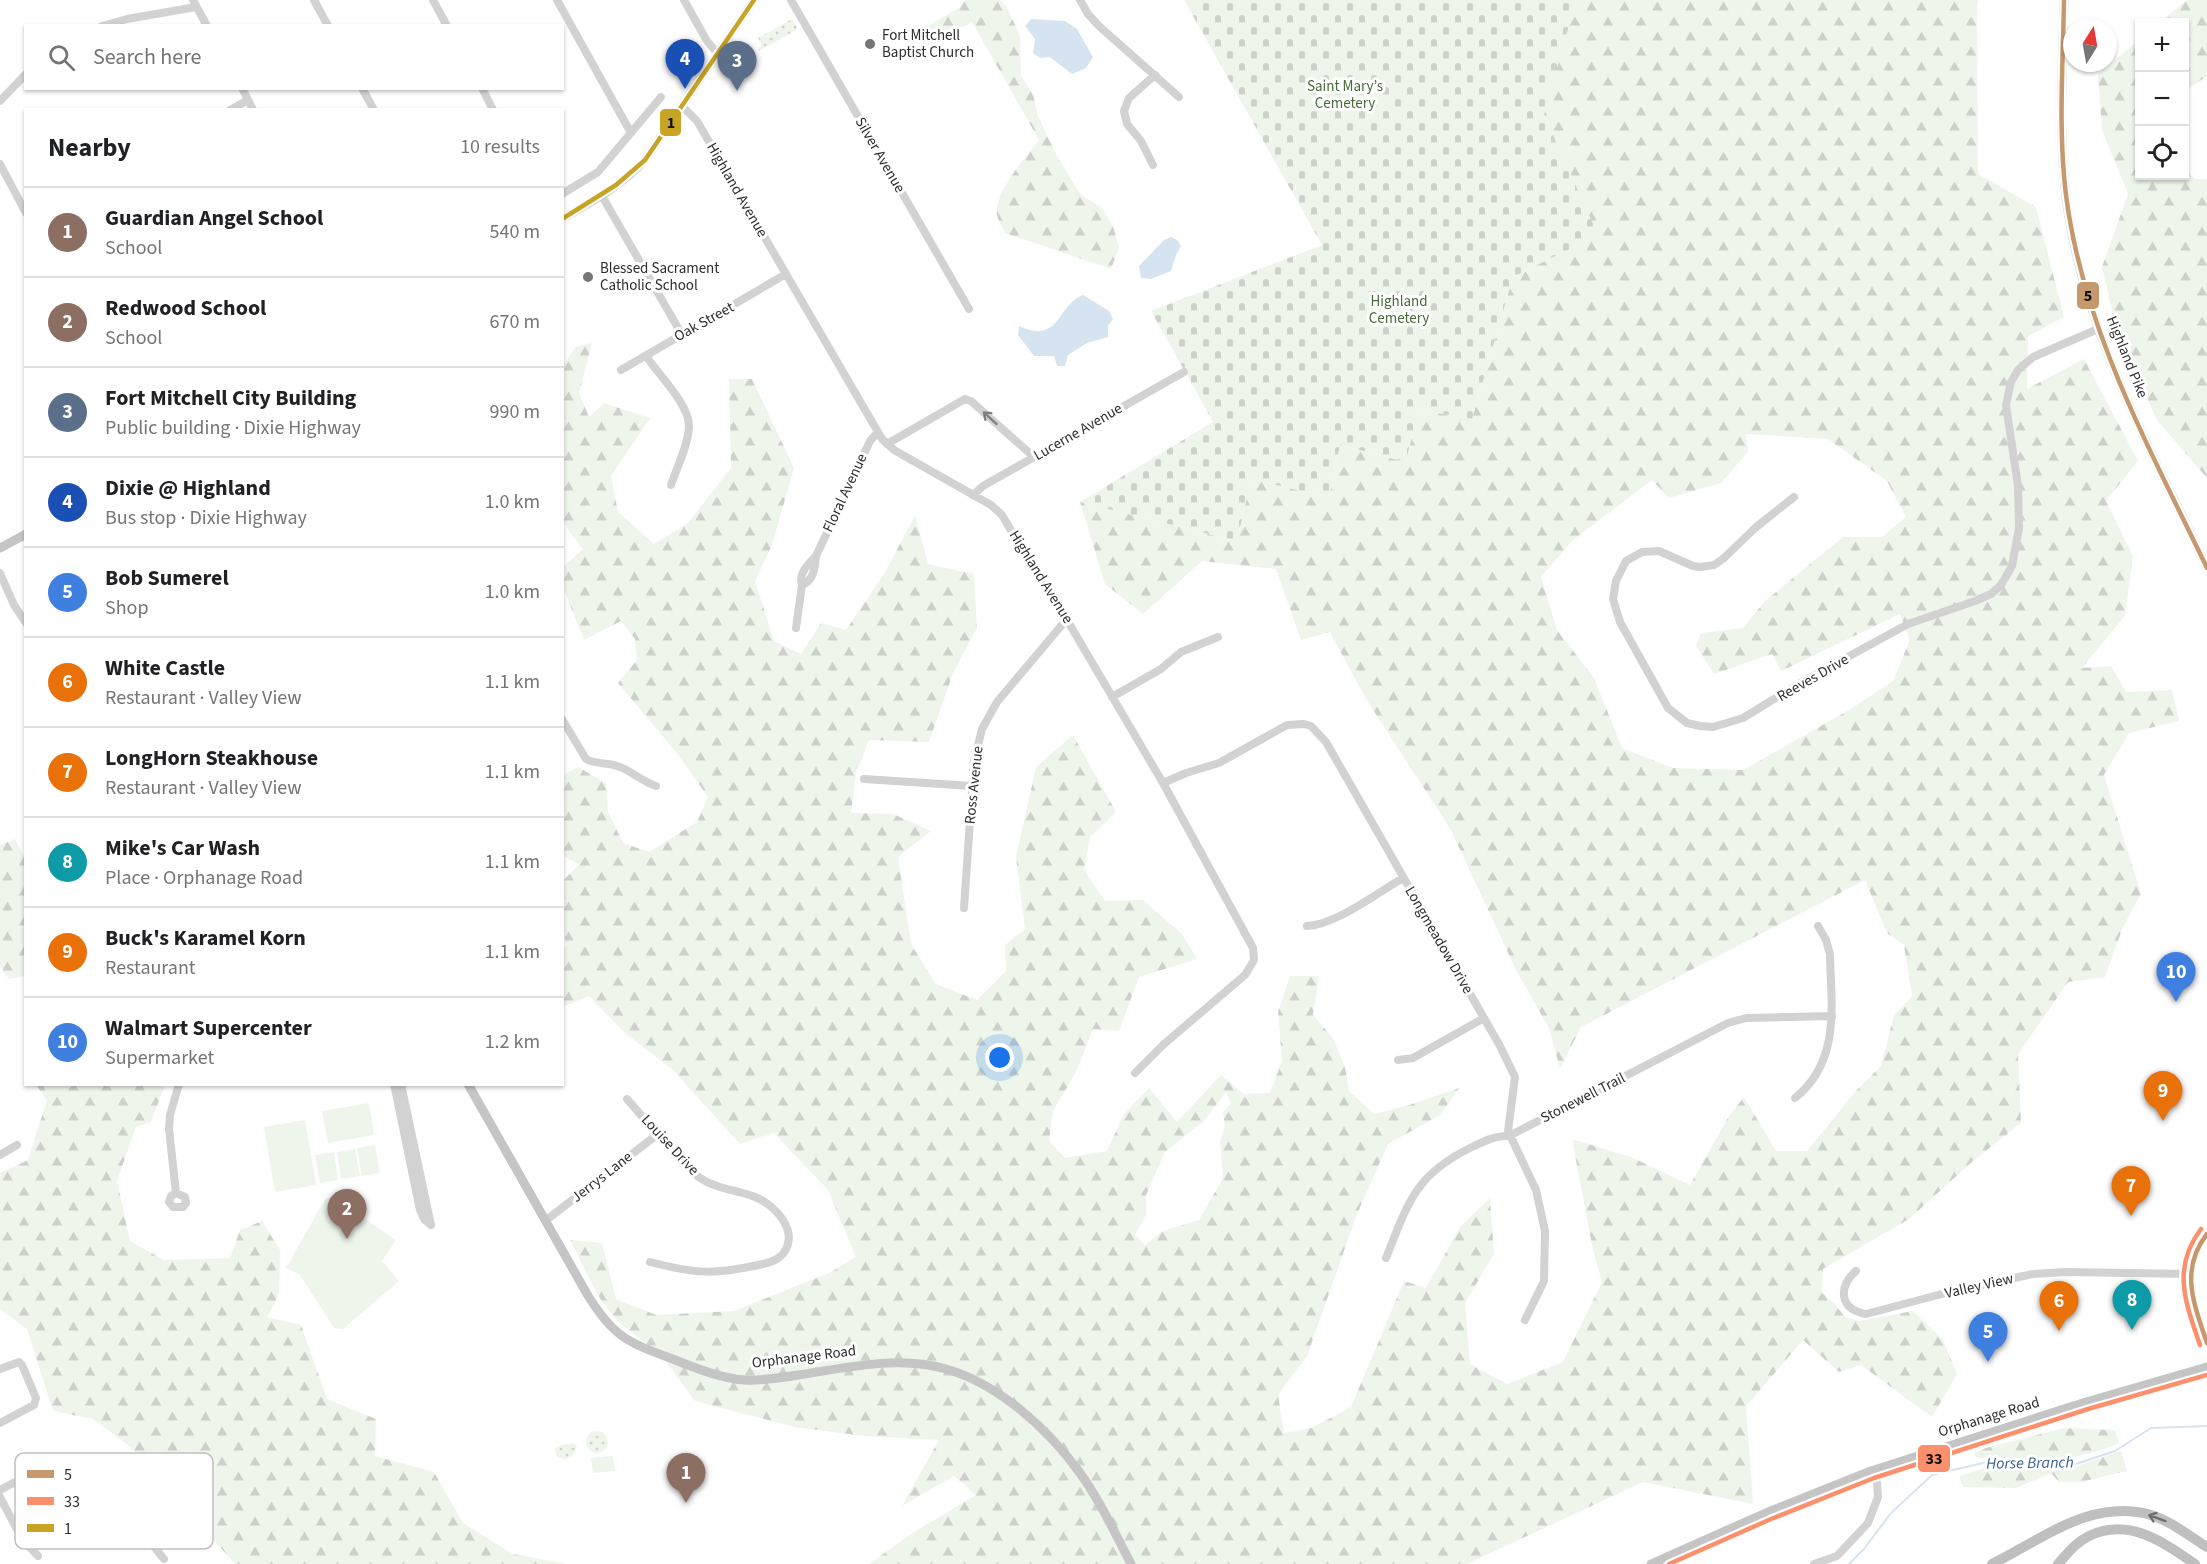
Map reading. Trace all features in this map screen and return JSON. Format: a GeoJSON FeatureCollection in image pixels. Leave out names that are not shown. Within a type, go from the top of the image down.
{"type":"FeatureCollection","features":[{"type":"Feature","properties":{"kind":"highway"},"geometry":{"type":"LineString","coordinates":[[1992,1564],[2077,1520],[2101,1512],[2118,1510],[2152,1515],[2207,1547]]}},
{"type":"Feature","properties":{"kind":"highway"},"geometry":{"type":"LineString","coordinates":[[2058,1564],[2075,1545],[2088,1536],[2105,1531],[2122,1530],[2154,1537],[2195,1564]]}},
{"type":"Feature","properties":{"kind":"main road"},"geometry":{"type":"LineString","coordinates":[[564,218],[626,179],[645,160],[754,0]]}},
{"type":"Feature","properties":{"kind":"main road","name":"Highland Pike"},"geometry":{"type":"LineString","coordinates":[[2064,0],[2062,149],[2066,196],[2082,280],[2098,329],[2127,397],[2207,568]]}},
{"type":"Feature","properties":{"kind":"main road"},"geometry":{"type":"LineString","coordinates":[[0,548],[24,535]]}},
{"type":"Feature","properties":{"kind":"main road","name":"Orphanage Road"},"geometry":{"type":"LineString","coordinates":[[469,1086],[598,1312],[622,1338],[716,1375],[738,1379],[770,1379],[868,1365],[907,1363],[946,1369],[970,1378],[993,1390],[1022,1412],[1050,1438],[1092,1491],[1131,1564]]}},
{"type":"Feature","properties":{"kind":"main road","name":"Orphanage Road"},"geometry":{"type":"LineString","coordinates":[[1651,1564],[1779,1507],[1870,1471],[2058,1411],[2207,1367]]}},
{"type":"Feature","properties":{"kind":"street"},"geometry":{"type":"LineString","coordinates":[[314,0],[327,24]]}},
{"type":"Feature","properties":{"kind":"street"},"geometry":{"type":"LineString","coordinates":[[434,0],[446,24]]}},
{"type":"Feature","properties":{"kind":"street"},"geometry":{"type":"LineString","coordinates":[[557,0],[631,133]]}},
{"type":"Feature","properties":{"kind":"street"},"geometry":{"type":"LineString","coordinates":[[684,0],[707,41],[718,54]]}},
{"type":"Feature","properties":{"kind":"street","name":"Silver Avenue"},"geometry":{"type":"LineString","coordinates":[[792,0],[969,309]]}},
{"type":"Feature","properties":{"kind":"street"},"geometry":{"type":"LineString","coordinates":[[1080,0],[1088,14],[1099,26],[1179,97]]}},
{"type":"Feature","properties":{"kind":"street"},"geometry":{"type":"LineString","coordinates":[[109,24],[194,3],[206,24]]}},
{"type":"Feature","properties":{"kind":"street"},"geometry":{"type":"LineString","coordinates":[[1153,165],[1141,141],[1127,124],[1124,111],[1129,98],[1155,75]]}},
{"type":"Feature","properties":{"kind":"street"},"geometry":{"type":"LineString","coordinates":[[0,101],[24,76]]}},
{"type":"Feature","properties":{"kind":"street"},"geometry":{"type":"LineString","coordinates":[[243,90],[252,108]]}},
{"type":"Feature","properties":{"kind":"street"},"geometry":{"type":"LineString","coordinates":[[363,90],[373,108]]}},
{"type":"Feature","properties":{"kind":"street"},"geometry":{"type":"LineString","coordinates":[[483,90],[492,108]]}},
{"type":"Feature","properties":{"kind":"street"},"geometry":{"type":"LineString","coordinates":[[564,193],[598,172],[661,97]]}},
{"type":"Feature","properties":{"kind":"street"},"geometry":{"type":"LineString","coordinates":[[234,108],[248,100]]}},
{"type":"Feature","properties":{"kind":"street","name":"Highland Avenue"},"geometry":{"type":"LineString","coordinates":[[682,107],[697,121],[887,444],[1002,514],[1163,783],[1253,948],[1254,960],[1245,975],[1164,1044],[1135,1073]]}},
{"type":"Feature","properties":{"kind":"street"},"geometry":{"type":"LineString","coordinates":[[0,164],[24,209]]}},
{"type":"Feature","properties":{"kind":"street"},"geometry":{"type":"LineString","coordinates":[[602,196],[681,333]]}},
{"type":"Feature","properties":{"kind":"street","name":"Oak Street"},"geometry":{"type":"LineString","coordinates":[[621,370],[681,333],[731,307],[786,274]]}},
{"type":"Feature","properties":{"kind":"street","name":"Reeves Drive"},"geometry":{"type":"LineString","coordinates":[[1794,497],[1714,565],[1700,567],[1681,562],[1659,551],[1642,552],[1626,561],[1616,581],[1613,599],[1620,622],[1668,708],[1687,723],[1713,727],[1743,718],[1802,682],[1908,624],[1975,602],[1991,594],[2001,585],[2012,566],[2019,528],[2018,486],[2006,405],[2011,381],[2018,370],[2033,357],[2098,329]]}},
{"type":"Feature","properties":{"kind":"street"},"geometry":{"type":"LineString","coordinates":[[646,356],[681,405],[688,423],[686,441],[671,485]]}},
{"type":"Feature","properties":{"kind":"street","name":"Lucerne Avenue"},"geometry":{"type":"LineString","coordinates":[[973,495],[983,486],[1184,372]]}},
{"type":"Feature","properties":{"kind":"street"},"geometry":{"type":"LineString","coordinates":[[887,444],[965,399],[971,400],[1034,457]]}},
{"type":"Feature","properties":{"kind":"street","name":"Floral Avenue"},"geometry":{"type":"LineString","coordinates":[[796,628],[802,585],[800,579],[805,567],[816,556],[870,441],[878,432]]}},
{"type":"Feature","properties":{"kind":"street"},"geometry":{"type":"LineString","coordinates":[[0,573],[14,605],[24,620]]}},
{"type":"Feature","properties":{"kind":"street","name":"Ross Avenue"},"geometry":{"type":"LineString","coordinates":[[964,908],[972,786],[978,745],[987,718],[1012,683],[1066,620]]}},
{"type":"Feature","properties":{"kind":"street"},"geometry":{"type":"LineString","coordinates":[[1112,697],[1161,669],[1181,652],[1218,637]]}},
{"type":"Feature","properties":{"kind":"street"},"geometry":{"type":"LineString","coordinates":[[564,722],[586,759],[621,767],[646,783],[656,786]]}},
{"type":"Feature","properties":{"kind":"street","name":"Longmeadow Drive"},"geometry":{"type":"LineString","coordinates":[[1163,783],[1186,773],[1219,764],[1287,725],[1304,723],[1311,726],[1326,742],[1511,1065],[1515,1077],[1507,1126],[1509,1136],[1536,1190],[1545,1231],[1544,1281],[1525,1320]]}},
{"type":"Feature","properties":{"kind":"street"},"geometry":{"type":"LineString","coordinates":[[864,779],[972,786]]}},
{"type":"Feature","properties":{"kind":"street"},"geometry":{"type":"LineString","coordinates":[[1307,926],[1318,926],[1332,919],[1403,878]]}},
{"type":"Feature","properties":{"kind":"street"},"geometry":{"type":"LineString","coordinates":[[1795,1098],[1808,1088],[1831,1040],[1830,954],[1826,940],[1818,926]]}},
{"type":"Feature","properties":{"kind":"street","name":"Stonewell Trail"},"geometry":{"type":"LineString","coordinates":[[1386,1258],[1414,1194],[1434,1170],[1445,1161],[1478,1143],[1509,1136],[1728,1023],[1746,1018],[1832,1016]]}},
{"type":"Feature","properties":{"kind":"street"},"geometry":{"type":"LineString","coordinates":[[1398,1060],[1413,1058],[1484,1018]]}},
{"type":"Feature","properties":{"kind":"street"},"geometry":{"type":"LineString","coordinates":[[176,1193],[169,1129],[177,1086]]}},
{"type":"Feature","properties":{"kind":"street"},"geometry":{"type":"LineString","coordinates":[[394,1086],[420,1210],[424,1219],[431,1225],[401,1086]]}},
{"type":"Feature","properties":{"kind":"street","name":"Louise Drive"},"geometry":{"type":"LineString","coordinates":[[627,1099],[703,1180],[765,1202],[786,1225],[789,1237],[786,1248],[778,1258],[731,1271],[700,1273],[650,1262]]}},
{"type":"Feature","properties":{"kind":"street","name":"Jerrys Lane"},"geometry":{"type":"LineString","coordinates":[[545,1221],[658,1134]]}},
{"type":"Feature","properties":{"kind":"street"},"geometry":{"type":"LineString","coordinates":[[0,1155],[17,1146]]}},
{"type":"Feature","properties":{"kind":"street"},"geometry":{"type":"LineString","coordinates":[[2207,1234],[2194,1254],[2190,1274],[2191,1289],[2207,1343]]}},
{"type":"Feature","properties":{"kind":"street","name":"Valley View"},"geometry":{"type":"LineString","coordinates":[[1856,1270],[1844,1286],[1844,1297],[1857,1313],[1866,1314],[1957,1290],[2033,1274],[2065,1272],[2190,1274]]}},
{"type":"Feature","properties":{"kind":"street"},"geometry":{"type":"LineString","coordinates":[[0,1369],[19,1362],[36,1398],[34,1405],[0,1423]]}},
{"type":"Feature","properties":{"kind":"street"},"geometry":{"type":"LineString","coordinates":[[1814,1564],[1837,1556],[1868,1523],[1878,1497],[1878,1488],[1870,1471]]}},
{"type":"Feature","properties":{"kind":"street"},"geometry":{"type":"LineString","coordinates":[[0,1490],[15,1482]]}},
{"type":"Feature","properties":{"kind":"street"},"geometry":{"type":"LineString","coordinates":[[0,1497],[15,1526]]}},
{"type":"Feature","properties":{"kind":"street"},"geometry":{"type":"LineString","coordinates":[[31,1549],[38,1556]]}},
{"type":"Feature","properties":{"kind":"street"},"geometry":{"type":"LineString","coordinates":[[156,1549],[164,1559]]}},
{"type":"Feature","properties":{"kind":"green space"},"geometry":{"type":"Polygon","coordinates":[[[964,0],[1000,0],[1007,7],[1020,36],[1021,76],[1033,94],[1038,116],[1058,158],[1081,195],[1101,207],[1113,226],[1119,248],[1111,269],[1005,233],[997,215],[1000,196],[1039,140],[972,22],[925,48],[916,33],[960,7],[964,0]]]}},
{"type":"Feature","properties":{"kind":"green space","name":"Highland Cemetery"},"geometry":{"type":"Polygon","coordinates":[[[1184,0],[1576,0],[1544,115],[1598,235],[1513,277],[1472,419],[1418,409],[1406,462],[1340,445],[1329,497],[1251,479],[1237,541],[1080,502],[1213,422],[1151,311],[1322,245],[1184,0]]]}},
{"type":"Feature","properties":{"kind":"green space"},"geometry":{"type":"Polygon","coordinates":[[[1522,0],[1978,0],[1978,174],[2036,207],[2064,317],[2028,336],[2027,389],[2084,359],[2138,461],[2106,501],[2133,556],[2125,616],[2082,668],[2111,666],[2126,692],[2172,690],[2179,721],[2129,733],[2104,775],[2141,894],[2123,927],[2105,977],[2068,982],[2018,1054],[2021,1123],[1973,1161],[1909,1219],[1823,1269],[1822,1293],[1845,1317],[1859,1321],[1913,1311],[1943,1340],[1957,1374],[1932,1417],[1861,1365],[1839,1372],[1803,1340],[1746,1406],[1753,1504],[1643,1482],[1467,1564],[869,1564],[914,1532],[976,1495],[954,1476],[902,1506],[939,1440],[864,1436],[795,1427],[695,1401],[661,1355],[617,1321],[599,1297],[570,1240],[602,1243],[616,1299],[656,1315],[734,1311],[829,1273],[856,1257],[828,1190],[774,1133],[740,1144],[673,1070],[625,1033],[589,996],[564,1006],[564,948],[567,946],[564,936],[564,880],[579,864],[564,856],[564,774],[578,767],[606,783],[608,812],[623,843],[649,852],[697,822],[708,797],[676,752],[618,683],[637,660],[635,639],[621,621],[584,640],[564,590],[564,566],[583,549],[564,521],[564,364],[575,347],[592,343],[579,393],[589,417],[604,403],[650,418],[611,476],[618,512],[654,544],[687,524],[731,468],[729,379],[752,379],[794,468],[772,545],[755,581],[774,641],[801,654],[821,623],[846,630],[886,571],[915,515],[928,564],[974,574],[977,628],[953,673],[929,742],[869,740],[856,773],[851,813],[893,814],[931,831],[898,857],[911,944],[936,984],[977,1000],[1006,971],[1005,945],[1025,929],[1016,857],[1036,767],[1073,735],[1116,812],[1090,837],[1084,870],[1105,901],[1143,900],[1182,934],[1197,959],[1139,977],[1119,1031],[1093,1029],[1076,1072],[1053,1111],[1049,1141],[1065,1158],[1107,1151],[1124,1114],[1149,1088],[1177,1122],[1221,1075],[1244,1094],[1270,1093],[1282,1061],[1278,1012],[1290,976],[1319,976],[1313,1015],[1333,1038],[1345,1067],[1349,1091],[1374,1114],[1459,1088],[1440,1115],[1388,1144],[1357,1214],[1307,1356],[1278,1395],[1284,1433],[1312,1428],[1351,1407],[1404,1281],[1426,1288],[1460,1227],[1490,1198],[1494,1254],[1465,1303],[1470,1364],[1507,1384],[1563,1362],[1602,1282],[1593,1250],[1572,1139],[1631,1157],[1690,1185],[1729,1116],[1744,1097],[1776,1151],[1807,1151],[1855,1092],[1881,1066],[1894,1015],[1912,996],[1904,945],[1887,933],[1865,880],[1581,1027],[1560,1069],[1549,1028],[1517,972],[1451,830],[1366,699],[1330,632],[1301,640],[1276,569],[1202,561],[1143,614],[1105,584],[1080,502],[1237,541],[1251,479],[1329,497],[1340,445],[1406,462],[1418,409],[1472,419],[1513,277],[1597,235],[1544,115],[1522,0]],[[1746,434],[1748,452],[1721,483],[1669,498],[1652,480],[1572,541],[1541,577],[1557,630],[1594,678],[1622,748],[1673,768],[1743,770],[1849,710],[1893,681],[1910,640],[1900,614],[1781,671],[1772,654],[1714,674],[1696,646],[1701,633],[1743,628],[1765,601],[1843,537],[1882,537],[1906,517],[1887,481],[1828,439],[1746,434]],[[1226,1092],[1204,1121],[1165,1152],[1146,1195],[1146,1215],[1135,1235],[1145,1245],[1163,1231],[1199,1220],[1223,1178],[1220,1141],[1225,1126],[1223,1113],[1231,1103],[1226,1092]]]}},
{"type":"Feature","properties":{"kind":"green space"},"geometry":{"type":"Polygon","coordinates":[[[2187,0],[2207,0],[2207,76],[2189,89],[2189,18],[2165,18],[2187,0]]]}},
{"type":"Feature","properties":{"kind":"green space"},"geometry":{"type":"Polygon","coordinates":[[[792,19],[798,29],[759,51],[758,48],[762,46],[758,38],[792,19]]]}},
{"type":"Feature","properties":{"kind":"green space"},"geometry":{"type":"Polygon","coordinates":[[[2135,43],[2135,180],[2189,180],[2189,173],[2195,179],[2207,179],[2207,478],[2157,420],[2117,333],[2102,267],[2128,194],[2102,130],[2098,74],[2117,72],[2117,58],[2135,43]]]}},
{"type":"Feature","properties":{"kind":"green space"},"geometry":{"type":"Polygon","coordinates":[[[15,839],[24,856],[24,976],[9,979],[0,967],[0,845],[15,839]]]}},
{"type":"Feature","properties":{"kind":"green space"},"geometry":{"type":"Polygon","coordinates":[[[37,1086],[165,1086],[151,1122],[136,1127],[117,1181],[130,1241],[164,1260],[230,1258],[240,1230],[262,1221],[280,1250],[279,1295],[267,1317],[301,1325],[327,1399],[376,1419],[375,1456],[434,1472],[463,1523],[513,1554],[567,1564],[235,1564],[213,1539],[213,1453],[135,1453],[93,1419],[53,1411],[27,1329],[0,1309],[0,1173],[28,1160],[47,1100],[37,1086]]]}},
{"type":"Feature","properties":{"kind":"green space"},"geometry":{"type":"Polygon","coordinates":[[[369,1103],[374,1135],[328,1143],[322,1111],[369,1103]]]}},
{"type":"Feature","properties":{"kind":"green space"},"geometry":{"type":"Polygon","coordinates":[[[305,1120],[316,1185],[275,1192],[264,1127],[305,1120]]]}},
{"type":"Feature","properties":{"kind":"green space"},"geometry":{"type":"Polygon","coordinates":[[[375,1145],[380,1173],[362,1176],[357,1148],[375,1145]]]}},
{"type":"Feature","properties":{"kind":"green space"},"geometry":{"type":"Polygon","coordinates":[[[355,1149],[360,1176],[341,1179],[337,1152],[355,1149]]]}},
{"type":"Feature","properties":{"kind":"green space"},"geometry":{"type":"Polygon","coordinates":[[[334,1152],[338,1180],[320,1183],[315,1155],[334,1152]]]}},
{"type":"Feature","properties":{"kind":"green space"},"geometry":{"type":"Polygon","coordinates":[[[332,1197],[396,1240],[382,1261],[399,1281],[343,1329],[334,1328],[300,1275],[286,1268],[325,1199],[332,1197]]]}},
{"type":"Feature","properties":{"kind":"green space"},"geometry":{"type":"Polygon","coordinates":[[[2064,1428],[2115,1430],[2119,1443],[2105,1449],[2060,1459],[1981,1458],[1976,1457],[1974,1453],[1986,1448],[2064,1428]]]}},
{"type":"Feature","properties":{"kind":"green space"},"geometry":{"type":"Polygon","coordinates":[[[597,1431],[607,1438],[608,1442],[601,1452],[597,1453],[587,1446],[586,1442],[593,1432],[597,1431]]]}},
{"type":"Feature","properties":{"kind":"green space"},"geometry":{"type":"Polygon","coordinates":[[[574,1443],[577,1447],[573,1455],[565,1459],[557,1457],[555,1449],[558,1446],[574,1443]]]}},
{"type":"Feature","properties":{"kind":"green space"},"geometry":{"type":"Polygon","coordinates":[[[2121,1451],[2127,1471],[2081,1482],[2059,1482],[2051,1473],[2016,1488],[1963,1487],[1959,1476],[1988,1467],[2074,1467],[2121,1451]]]}},
{"type":"Feature","properties":{"kind":"green space"},"geometry":{"type":"Polygon","coordinates":[[[613,1456],[615,1471],[593,1473],[591,1458],[613,1456]]]}},
{"type":"Feature","properties":{"kind":"water"},"geometry":{"type":"Polygon","coordinates":[[[1031,19],[1065,21],[1077,29],[1093,57],[1086,68],[1072,74],[1050,57],[1040,58],[1033,53],[1035,39],[1025,26],[1031,19]]]}},
{"type":"Feature","properties":{"kind":"water"},"geometry":{"type":"Polygon","coordinates":[[[1171,237],[1181,246],[1171,271],[1151,279],[1141,278],[1139,266],[1164,240],[1171,237]]]}},
{"type":"Feature","properties":{"kind":"water"},"geometry":{"type":"Polygon","coordinates":[[[1083,295],[1109,311],[1113,319],[1108,326],[1108,337],[1087,343],[1068,355],[1065,366],[1057,366],[1054,356],[1034,356],[1018,335],[1019,326],[1033,330],[1051,327],[1068,306],[1083,295]]]}},
{"type":"Feature","properties":{"kind":"waterway","name":"Horse Branch"},"geometry":{"type":"LineString","coordinates":[[1849,1564],[1864,1549],[1891,1513],[1932,1475],[1987,1462],[2073,1465],[2115,1451],[2151,1428],[2207,1426]]}},
{"type":"Feature","properties":{"kind":"transit line","name":"1"},"geometry":{"type":"LineString","coordinates":[[564,218],[616,185],[645,160],[754,0]]}},
{"type":"Feature","properties":{"kind":"transit line","name":"5"},"geometry":{"type":"LineString","coordinates":[[2064,0],[2062,147],[2066,195],[2087,293],[2103,341],[2142,433],[2207,568]]}},
{"type":"Feature","properties":{"kind":"transit line","name":"33"},"geometry":{"type":"LineString","coordinates":[[2200,1345],[2186,1301],[2184,1272],[2186,1258],[2201,1229]]}},
{"type":"Feature","properties":{"kind":"transit line","name":"5"},"geometry":{"type":"LineString","coordinates":[[2207,1234],[2198,1247],[2191,1274],[2194,1301],[2207,1343]]}},
{"type":"Feature","properties":{"kind":"transit line","name":"33"},"geometry":{"type":"LineString","coordinates":[[1669,1564],[1771,1519],[1874,1478],[2088,1409],[2207,1375]]}},
{"type":"Feature","properties":{"kind":"place","name":"Fort Mitchell Baptist Church"},"geometry":{"type":"Point","coordinates":[870,44]}},
{"type":"Feature","properties":{"kind":"place","name":"Dixie @ Highland"},"geometry":{"type":"Point","coordinates":[685,89]}},
{"type":"Feature","properties":{"kind":"place","name":"Fort Mitchell City Building"},"geometry":{"type":"Point","coordinates":[737,91]}},
{"type":"Feature","properties":{"kind":"place","name":"Blessed Sacrament Catholic School"},"geometry":{"type":"Point","coordinates":[588,277]}},
{"type":"Feature","properties":{"kind":"place","name":"Walmart Supercenter"},"geometry":{"type":"Point","coordinates":[2176,1002]}},
{"type":"Feature","properties":{"kind":"place","name":"Buck's Karamel Korn"},"geometry":{"type":"Point","coordinates":[2163,1121]}},
{"type":"Feature","properties":{"kind":"place","name":"LongHorn Steakhouse"},"geometry":{"type":"Point","coordinates":[2131,1216]}},
{"type":"Feature","properties":{"kind":"place","name":"Redwood School"},"geometry":{"type":"Point","coordinates":[347,1239]}},
{"type":"Feature","properties":{"kind":"place","name":"Mike's Car Wash"},"geometry":{"type":"Point","coordinates":[2132,1330]}},
{"type":"Feature","properties":{"kind":"place","name":"White Castle"},"geometry":{"type":"Point","coordinates":[2059,1331]}},
{"type":"Feature","properties":{"kind":"place","name":"Bob Sumerel"},"geometry":{"type":"Point","coordinates":[1988,1362]}},
{"type":"Feature","properties":{"kind":"place","name":"Guardian Angel School"},"geometry":{"type":"Point","coordinates":[686,1503]}},
{"type":"Feature","properties":{"kind":"park label","name":"Saint Mary’s Cemetery"},"geometry":{"type":"Point","coordinates":[1345,94]}}]}
